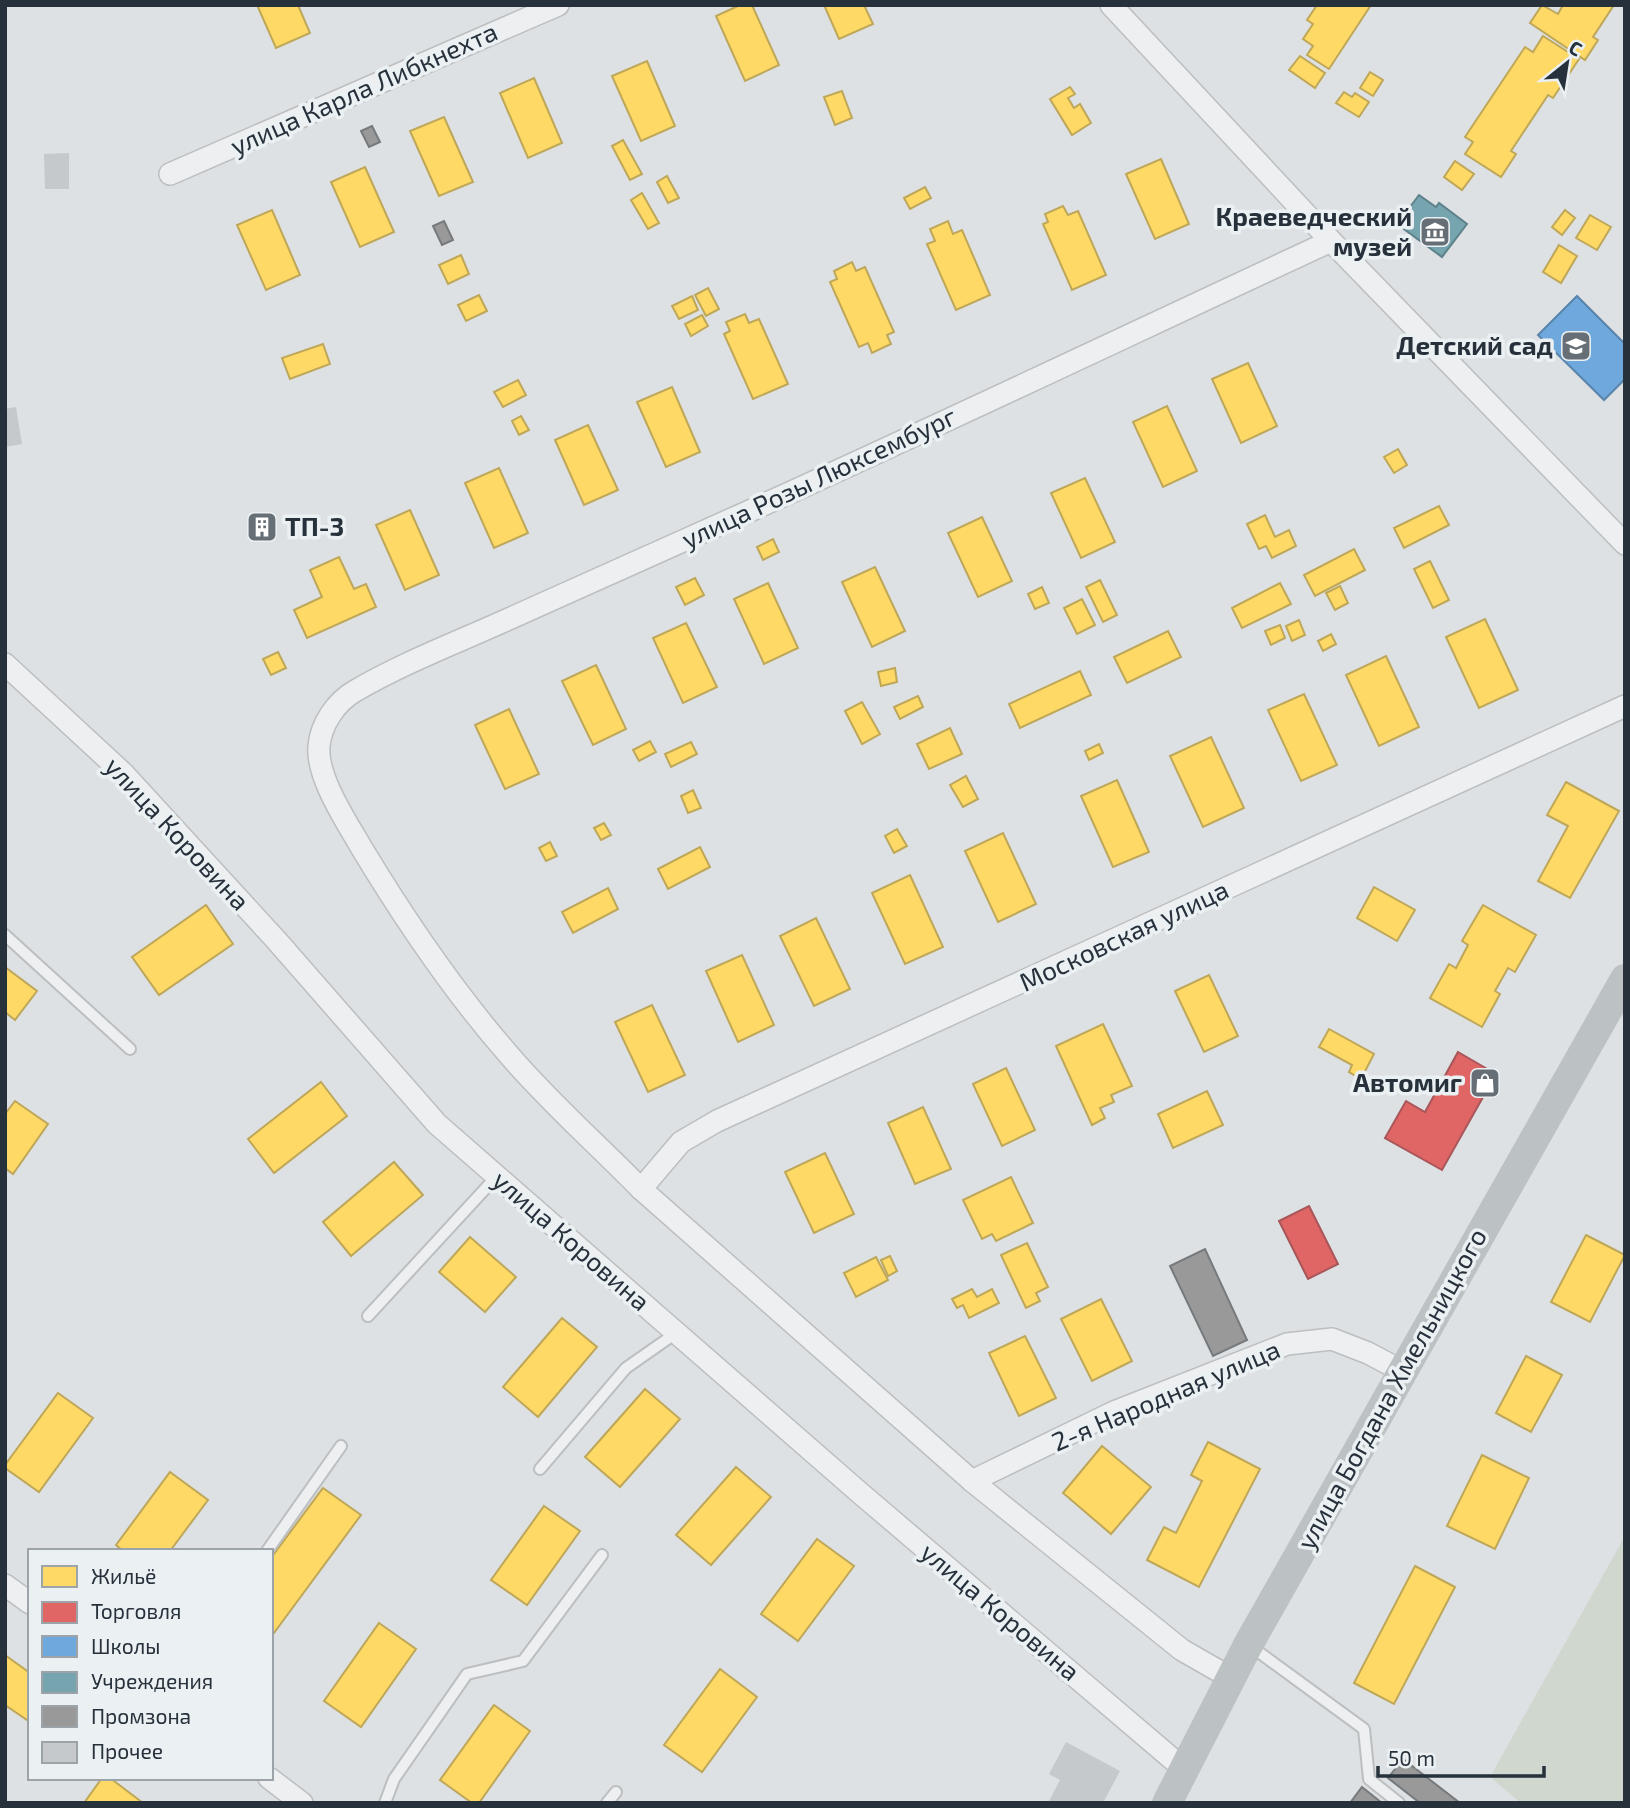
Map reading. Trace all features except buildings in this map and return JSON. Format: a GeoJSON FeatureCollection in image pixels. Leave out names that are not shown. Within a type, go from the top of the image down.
{"type":"FeatureCollection","features":[{"type":"Feature","properties":{"kind":"street","name":"улица Карла Либкнехта"},"geometry":{"type":"LineString","coordinates":[[170,174],[558,5]]}},
{"type":"Feature","properties":{"kind":"street"},"geometry":{"type":"LineString","coordinates":[[1111,5],[1331,241],[1625,544]]}},
{"type":"Feature","properties":{"kind":"street","name":"улица Розы Люксембург"},"geometry":{"type":"LineString","coordinates":[[641,1189],[556,1107],[509,1055],[445,975],[394,902],[350,828],[323,775],[318,753],[321,732],[331,713],[350,693],[442,649],[813,482],[1331,241]]}},
{"type":"Feature","properties":{"kind":"street","name":"улица Коровина"},"geometry":{"type":"LineString","coordinates":[[5,664],[124,774],[277,941],[437,1124],[860,1493],[1184,1769]]}},
{"type":"Feature","properties":{"kind":"street","name":"Московская улица"},"geometry":{"type":"LineString","coordinates":[[641,1189],[681,1142],[717,1121],[1625,706]]}},
{"type":"Feature","properties":{"kind":"street","name":"улица Богдана Хмельницкого"},"geometry":{"type":"LineString","coordinates":[[1167,1803],[1248,1645],[1625,979]]}},
{"type":"Feature","properties":{"kind":"street"},"geometry":{"type":"LineString","coordinates":[[641,1189],[972,1481],[1182,1650],[1231,1678]]}},
{"type":"Feature","properties":{"kind":"street","name":"2-я Народная улица"},"geometry":{"type":"LineString","coordinates":[[972,1481],[1114,1412],[1287,1344],[1332,1339],[1368,1353],[1402,1371]]}},
{"type":"Feature","properties":{"kind":"street"},"geometry":{"type":"LineString","coordinates":[[5,1585],[28,1602]]}},
{"type":"Feature","properties":{"kind":"street"},"geometry":{"type":"LineString","coordinates":[[272,1780],[302,1803]]}},
{"type":"Feature","properties":{"kind":"lane"},"geometry":{"type":"LineString","coordinates":[[5,935],[130,1049]]}},
{"type":"Feature","properties":{"kind":"lane"},"geometry":{"type":"LineString","coordinates":[[368,1316],[497,1175]]}},
{"type":"Feature","properties":{"kind":"lane"},"geometry":{"type":"LineString","coordinates":[[540,1469],[626,1368],[676,1333]]}},
{"type":"Feature","properties":{"kind":"lane"},"geometry":{"type":"LineString","coordinates":[[268,1549],[341,1446]]}},
{"type":"Feature","properties":{"kind":"lane"},"geometry":{"type":"LineString","coordinates":[[385,1803],[394,1779],[467,1674],[523,1661],[602,1555]]}},
{"type":"Feature","properties":{"kind":"lane"},"geometry":{"type":"LineString","coordinates":[[1248,1645],[1364,1729],[1369,1779],[1399,1803]]}},
{"type":"Feature","properties":{"kind":"lane"},"geometry":{"type":"LineString","coordinates":[[607,1803],[616,1792]]}},
{"type":"Feature","properties":{"kind":"shaded area"},"geometry":{"type":"Polygon","coordinates":[[[1625,1536],[1625,1803],[1521,1803],[1490,1777],[1625,1536]]]}},
{"type":"Feature","properties":{"kind":"place","name":"Краеведческий музей"},"geometry":{"type":"Point","coordinates":[1435,232]}},
{"type":"Feature","properties":{"kind":"place","name":"Детский сад"},"geometry":{"type":"Point","coordinates":[1576,346]}},
{"type":"Feature","properties":{"kind":"place","name":"ТП-3"},"geometry":{"type":"Point","coordinates":[262,527]}},
{"type":"Feature","properties":{"kind":"place","name":"Автомиг"},"geometry":{"type":"Point","coordinates":[1485,1083]}}]}
